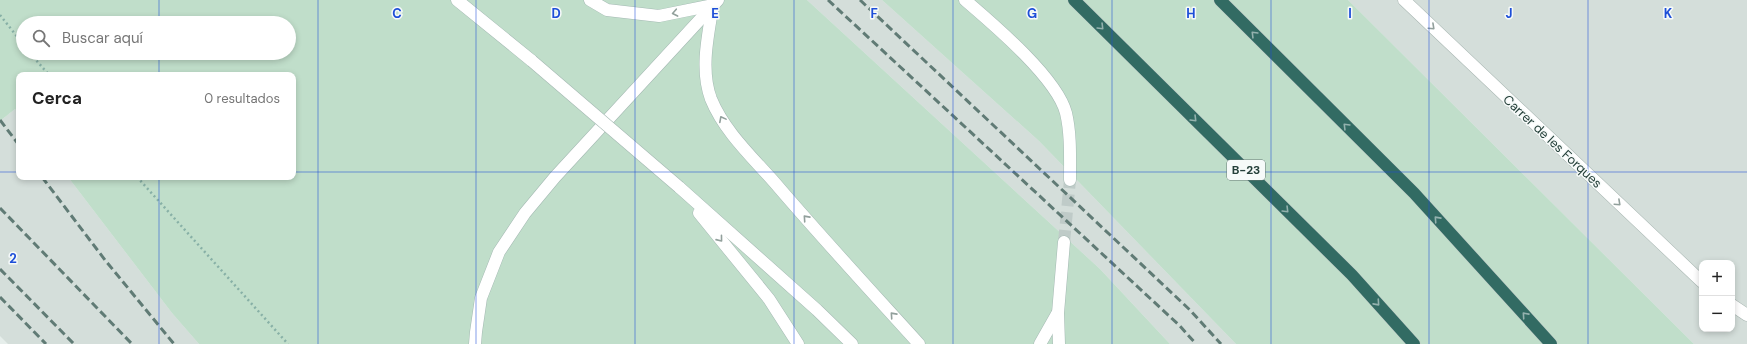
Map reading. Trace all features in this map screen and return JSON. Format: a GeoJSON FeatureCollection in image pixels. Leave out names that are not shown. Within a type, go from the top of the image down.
{"type":"FeatureCollection","features":[{"type":"Feature","properties":{"kind":"highway","name":"B-23"},"geometry":{"type":"LineString","coordinates":[[1074,0],[1352,275],[1414,344]]}},
{"type":"Feature","properties":{"kind":"highway"},"geometry":{"type":"LineString","coordinates":[[1220,0],[1414,193],[1551,344]]}},
{"type":"Feature","properties":{"kind":"street"},"geometry":{"type":"LineString","coordinates":[[457,0],[532,61],[679,187],[811,305],[852,344]]}},
{"type":"Feature","properties":{"kind":"street"},"geometry":{"type":"LineString","coordinates":[[590,0],[607,10],[659,16],[715,3]]}},
{"type":"Feature","properties":{"kind":"street"},"geometry":{"type":"LineString","coordinates":[[965,0],[1031,62],[1060,98],[1066,113],[1070,137],[1070,180]]}},
{"type":"Feature","properties":{"kind":"street","name":"Carrer de les Forques"},"geometry":{"type":"LineString","coordinates":[[1404,0],[1699,279]]}},
{"type":"Feature","properties":{"kind":"street"},"geometry":{"type":"LineString","coordinates":[[475,344],[481,298],[499,252],[525,213],[555,177],[715,3]]}},
{"type":"Feature","properties":{"kind":"street"},"geometry":{"type":"LineString","coordinates":[[715,3],[706,48],[707,80],[711,98],[726,127],[919,344]]}},
{"type":"Feature","properties":{"kind":"street"},"geometry":{"type":"LineString","coordinates":[[679,187],[769,299],[798,344]]}},
{"type":"Feature","properties":{"kind":"street"},"geometry":{"type":"LineString","coordinates":[[1059,344],[1058,312],[1064,242]]}},
{"type":"Feature","properties":{"kind":"street"},"geometry":{"type":"LineString","coordinates":[[1735,307],[1747,316]]}},
{"type":"Feature","properties":{"kind":"street"},"geometry":{"type":"LineString","coordinates":[[1040,344],[1058,312]]}},
{"type":"Feature","properties":{"kind":"path"},"geometry":{"type":"LineString","coordinates":[[0,15],[16,35]]}},
{"type":"Feature","properties":{"kind":"path"},"geometry":{"type":"LineString","coordinates":[[36,60],[46,72]]}},
{"type":"Feature","properties":{"kind":"path"},"geometry":{"type":"LineString","coordinates":[[140,180],[288,344]]}},
{"type":"Feature","properties":{"kind":"shaded area"},"geometry":{"type":"Polygon","coordinates":[[[807,0],[882,0],[1039,141],[1236,344],[1170,344],[1100,269],[807,0]]]}},
{"type":"Feature","properties":{"kind":"shaded area"},"geometry":{"type":"Polygon","coordinates":[[[1348,0],[1747,0],[1747,344],[1694,344],[1348,0]]]}},
{"type":"Feature","properties":{"kind":"shaded area"},"geometry":{"type":"Polygon","coordinates":[[[15,109],[16,110],[16,180],[70,180],[172,313],[199,344],[8,344],[0,336],[0,121],[15,109]]]}},
{"type":"Feature","properties":{"kind":"green space"},"geometry":{"type":"Polygon","coordinates":[[[0,0],[807,0],[1100,269],[1170,344],[199,344],[172,313],[70,180],[296,180],[296,72],[16,72],[16,110],[15,109],[0,121],[0,0]]]}},
{"type":"Feature","properties":{"kind":"green space"},"geometry":{"type":"Polygon","coordinates":[[[882,0],[1348,0],[1694,344],[1236,344],[1039,141],[882,0]]]}},
{"type":"Feature","properties":{"kind":"tunnel"},"geometry":{"type":"LineString","coordinates":[[1064,242],[1070,180]]}},
{"type":"Feature","properties":{"kind":"railway"},"geometry":{"type":"LineString","coordinates":[[828,0],[1180,326],[1196,344]]}},
{"type":"Feature","properties":{"kind":"railway"},"geometry":{"type":"LineString","coordinates":[[860,0],[1190,310],[1221,344]]}},
{"type":"Feature","properties":{"kind":"railway"},"geometry":{"type":"LineString","coordinates":[[0,120],[16,141]]}},
{"type":"Feature","properties":{"kind":"railway"},"geometry":{"type":"LineString","coordinates":[[44,180],[105,260],[174,344]]}},
{"type":"Feature","properties":{"kind":"railway"},"geometry":{"type":"LineString","coordinates":[[0,208],[132,344]]}},
{"type":"Feature","properties":{"kind":"railway"},"geometry":{"type":"LineString","coordinates":[[0,269],[74,344]]}},
{"type":"Feature","properties":{"kind":"railway"},"geometry":{"type":"LineString","coordinates":[[0,297],[46,344]]}}]}
